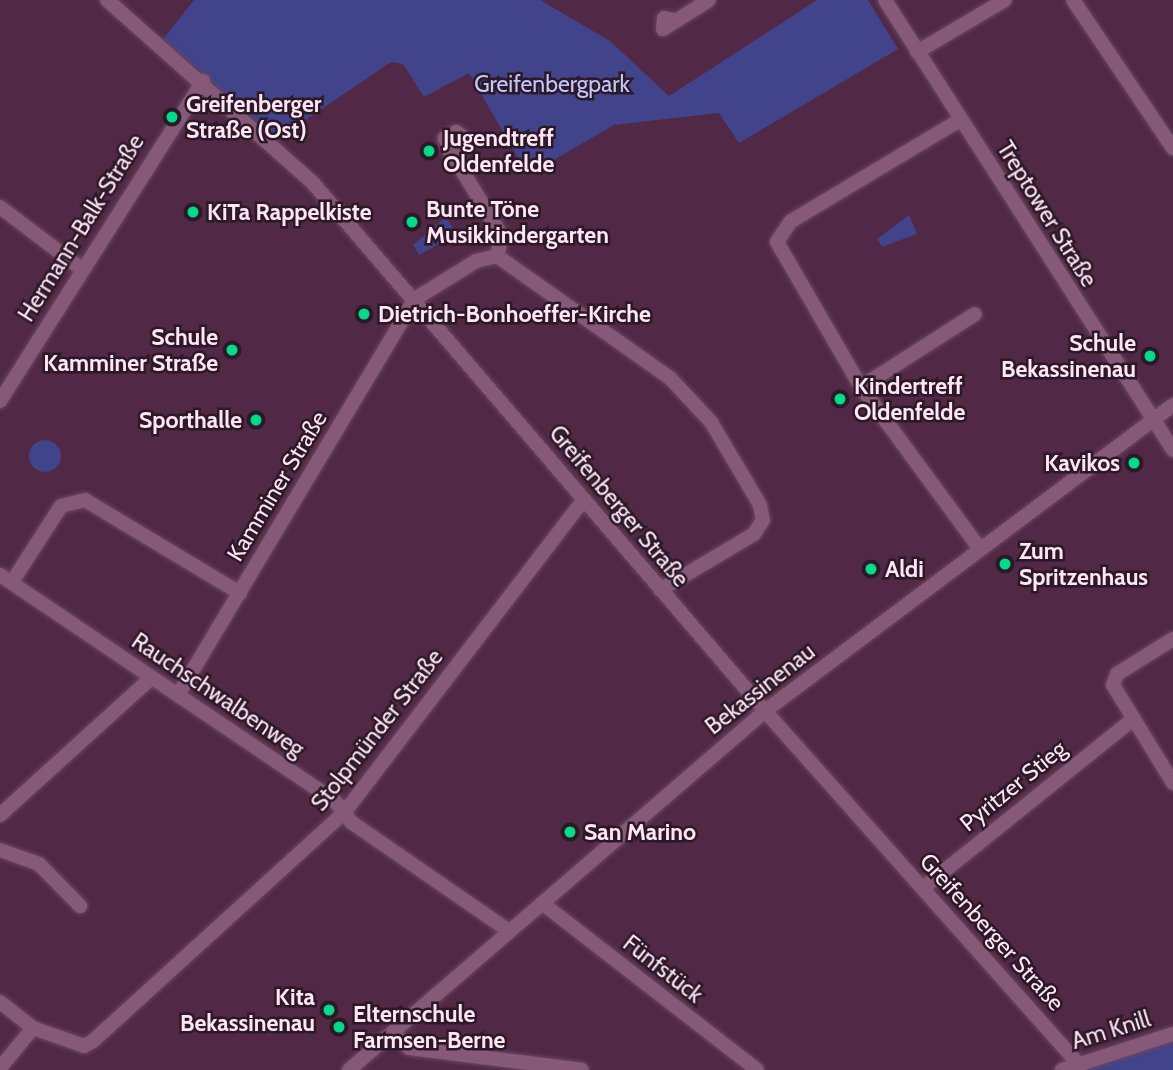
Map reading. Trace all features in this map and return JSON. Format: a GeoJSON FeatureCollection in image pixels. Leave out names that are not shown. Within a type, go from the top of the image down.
{"type":"FeatureCollection","features":[{"type":"Feature","properties":{"kind":"street","name":"Greifenberger Straße"},"geometry":{"type":"LineString","coordinates":[[107,0],[203,81],[313,183],[765,711],[1076,1062]]}},
{"type":"Feature","properties":{"kind":"street"},"geometry":{"type":"LineString","coordinates":[[674,20],[709,0]]}},
{"type":"Feature","properties":{"kind":"street","name":"Treptower Straße"},"geometry":{"type":"LineString","coordinates":[[885,0],[1173,450]]}},
{"type":"Feature","properties":{"kind":"street"},"geometry":{"type":"LineString","coordinates":[[917,52],[1005,0]]}},
{"type":"Feature","properties":{"kind":"street"},"geometry":{"type":"LineString","coordinates":[[1073,0],[1173,148]]}},
{"type":"Feature","properties":{"kind":"street","name":"Hermann-Balk-Straße"},"geometry":{"type":"LineString","coordinates":[[0,401],[203,81]]}},
{"type":"Feature","properties":{"kind":"street"},"geometry":{"type":"LineString","coordinates":[[960,120],[791,221],[779,234],[782,256],[861,387],[981,549]]}},
{"type":"Feature","properties":{"kind":"street"},"geometry":{"type":"LineString","coordinates":[[457,161],[502,236],[497,256]]}},
{"type":"Feature","properties":{"kind":"street"},"geometry":{"type":"LineString","coordinates":[[0,206],[83,270]]}},
{"type":"Feature","properties":{"kind":"street"},"geometry":{"type":"LineString","coordinates":[[415,299],[476,261],[497,256],[670,378],[711,422],[760,505],[762,520],[754,534],[660,590]]}},
{"type":"Feature","properties":{"kind":"street","name":"Kamminer Straße"},"geometry":{"type":"LineString","coordinates":[[178,695],[415,299]]}},
{"type":"Feature","properties":{"kind":"street"},"geometry":{"type":"LineString","coordinates":[[861,387],[975,314]]}},
{"type":"Feature","properties":{"kind":"street","name":"Bekassinenau"},"geometry":{"type":"LineString","coordinates":[[349,1070],[765,711],[1173,405]]}},
{"type":"Feature","properties":{"kind":"street","name":"Stolpmünder Straße"},"geometry":{"type":"LineString","coordinates":[[33,1028],[84,1046],[344,813],[584,499]]}},
{"type":"Feature","properties":{"kind":"street"},"geometry":{"type":"LineString","coordinates":[[6,578],[61,506],[85,500],[240,593]]}},
{"type":"Feature","properties":{"kind":"street","name":"Rauchschwalbenweg"},"geometry":{"type":"LineString","coordinates":[[6,578],[334,800],[344,813],[509,931]]}},
{"type":"Feature","properties":{"kind":"street"},"geometry":{"type":"LineString","coordinates":[[1173,639],[1117,674],[1113,685],[1173,783]]}},
{"type":"Feature","properties":{"kind":"street"},"geometry":{"type":"LineString","coordinates":[[0,816],[151,678]]}},
{"type":"Feature","properties":{"kind":"street","name":"Pyritzer Stieg"},"geometry":{"type":"LineString","coordinates":[[923,888],[1133,719]]}},
{"type":"Feature","properties":{"kind":"street"},"geometry":{"type":"LineString","coordinates":[[0,850],[39,864],[80,906]]}},
{"type":"Feature","properties":{"kind":"street","name":"Fünfstück"},"geometry":{"type":"LineString","coordinates":[[542,903],[757,1070]]}},
{"type":"Feature","properties":{"kind":"street"},"geometry":{"type":"LineString","coordinates":[[0,1002],[33,1028],[0,1068]]}},
{"type":"Feature","properties":{"kind":"street"},"geometry":{"type":"LineString","coordinates":[[393,1033],[409,1048],[582,1070]]}},
{"type":"Feature","properties":{"kind":"street","name":"Am Knill"},"geometry":{"type":"LineString","coordinates":[[1062,1070],[1076,1062],[1173,1034]]}},
{"type":"Feature","properties":{"kind":"green space","name":"Greifenbergpark"},"geometry":{"type":"Polygon","coordinates":[[[194,0],[540,0],[610,41],[669,96],[817,0],[868,0],[898,49],[739,143],[719,113],[614,125],[528,175],[469,73],[424,97],[403,64],[391,62],[276,140],[163,39],[194,0]]]}},
{"type":"Feature","properties":{"kind":"green space"},"geometry":{"type":"Polygon","coordinates":[[[909,215],[917,234],[882,247],[877,239],[909,215]]]}},
{"type":"Feature","properties":{"kind":"green space"},"geometry":{"type":"Polygon","coordinates":[[[446,217],[457,234],[419,255],[413,245],[446,217]]]}},
{"type":"Feature","properties":{"kind":"green space"},"geometry":{"type":"Polygon","coordinates":[[[45,440],[56,445],[61,456],[56,467],[45,472],[34,467],[29,456],[34,445],[45,440]]]}},
{"type":"Feature","properties":{"kind":"green space"},"geometry":{"type":"Polygon","coordinates":[[[1173,1042],[1173,1070],[1078,1070],[1091,1062],[1173,1042]]]}},
{"type":"Feature","properties":{"kind":"place","name":"Greifenberger Straße (Ost)"},"geometry":{"type":"Point","coordinates":[172,117]}},
{"type":"Feature","properties":{"kind":"place","name":"Jugendtreff Oldenfelde"},"geometry":{"type":"Point","coordinates":[429,151]}},
{"type":"Feature","properties":{"kind":"place","name":"KiTa Rappelkiste"},"geometry":{"type":"Point","coordinates":[193,212]}},
{"type":"Feature","properties":{"kind":"place","name":"Bunte Töne Musikkindergarten"},"geometry":{"type":"Point","coordinates":[412,222]}},
{"type":"Feature","properties":{"kind":"place","name":"Dietrich-Bonhoeffer-Kirche"},"geometry":{"type":"Point","coordinates":[364,314]}},
{"type":"Feature","properties":{"kind":"place","name":"Schule Kamminer Straße"},"geometry":{"type":"Point","coordinates":[232,350]}},
{"type":"Feature","properties":{"kind":"place","name":"Schule Bekassinenau"},"geometry":{"type":"Point","coordinates":[1150,356]}},
{"type":"Feature","properties":{"kind":"place","name":"Kindertreff Oldenfelde"},"geometry":{"type":"Point","coordinates":[840,399]}},
{"type":"Feature","properties":{"kind":"place","name":"Sporthalle"},"geometry":{"type":"Point","coordinates":[256,420]}},
{"type":"Feature","properties":{"kind":"place","name":"Kavikos"},"geometry":{"type":"Point","coordinates":[1134,463]}},
{"type":"Feature","properties":{"kind":"place","name":"Zum Spritzenhaus"},"geometry":{"type":"Point","coordinates":[1005,564]}},
{"type":"Feature","properties":{"kind":"place","name":"Aldi"},"geometry":{"type":"Point","coordinates":[871,569]}},
{"type":"Feature","properties":{"kind":"place","name":"San Marino"},"geometry":{"type":"Point","coordinates":[570,832]}},
{"type":"Feature","properties":{"kind":"place","name":"Kita Bekassinenau"},"geometry":{"type":"Point","coordinates":[329,1010]}},
{"type":"Feature","properties":{"kind":"place","name":"Elternschule Farmsen-Berne"},"geometry":{"type":"Point","coordinates":[339,1027]}}]}
